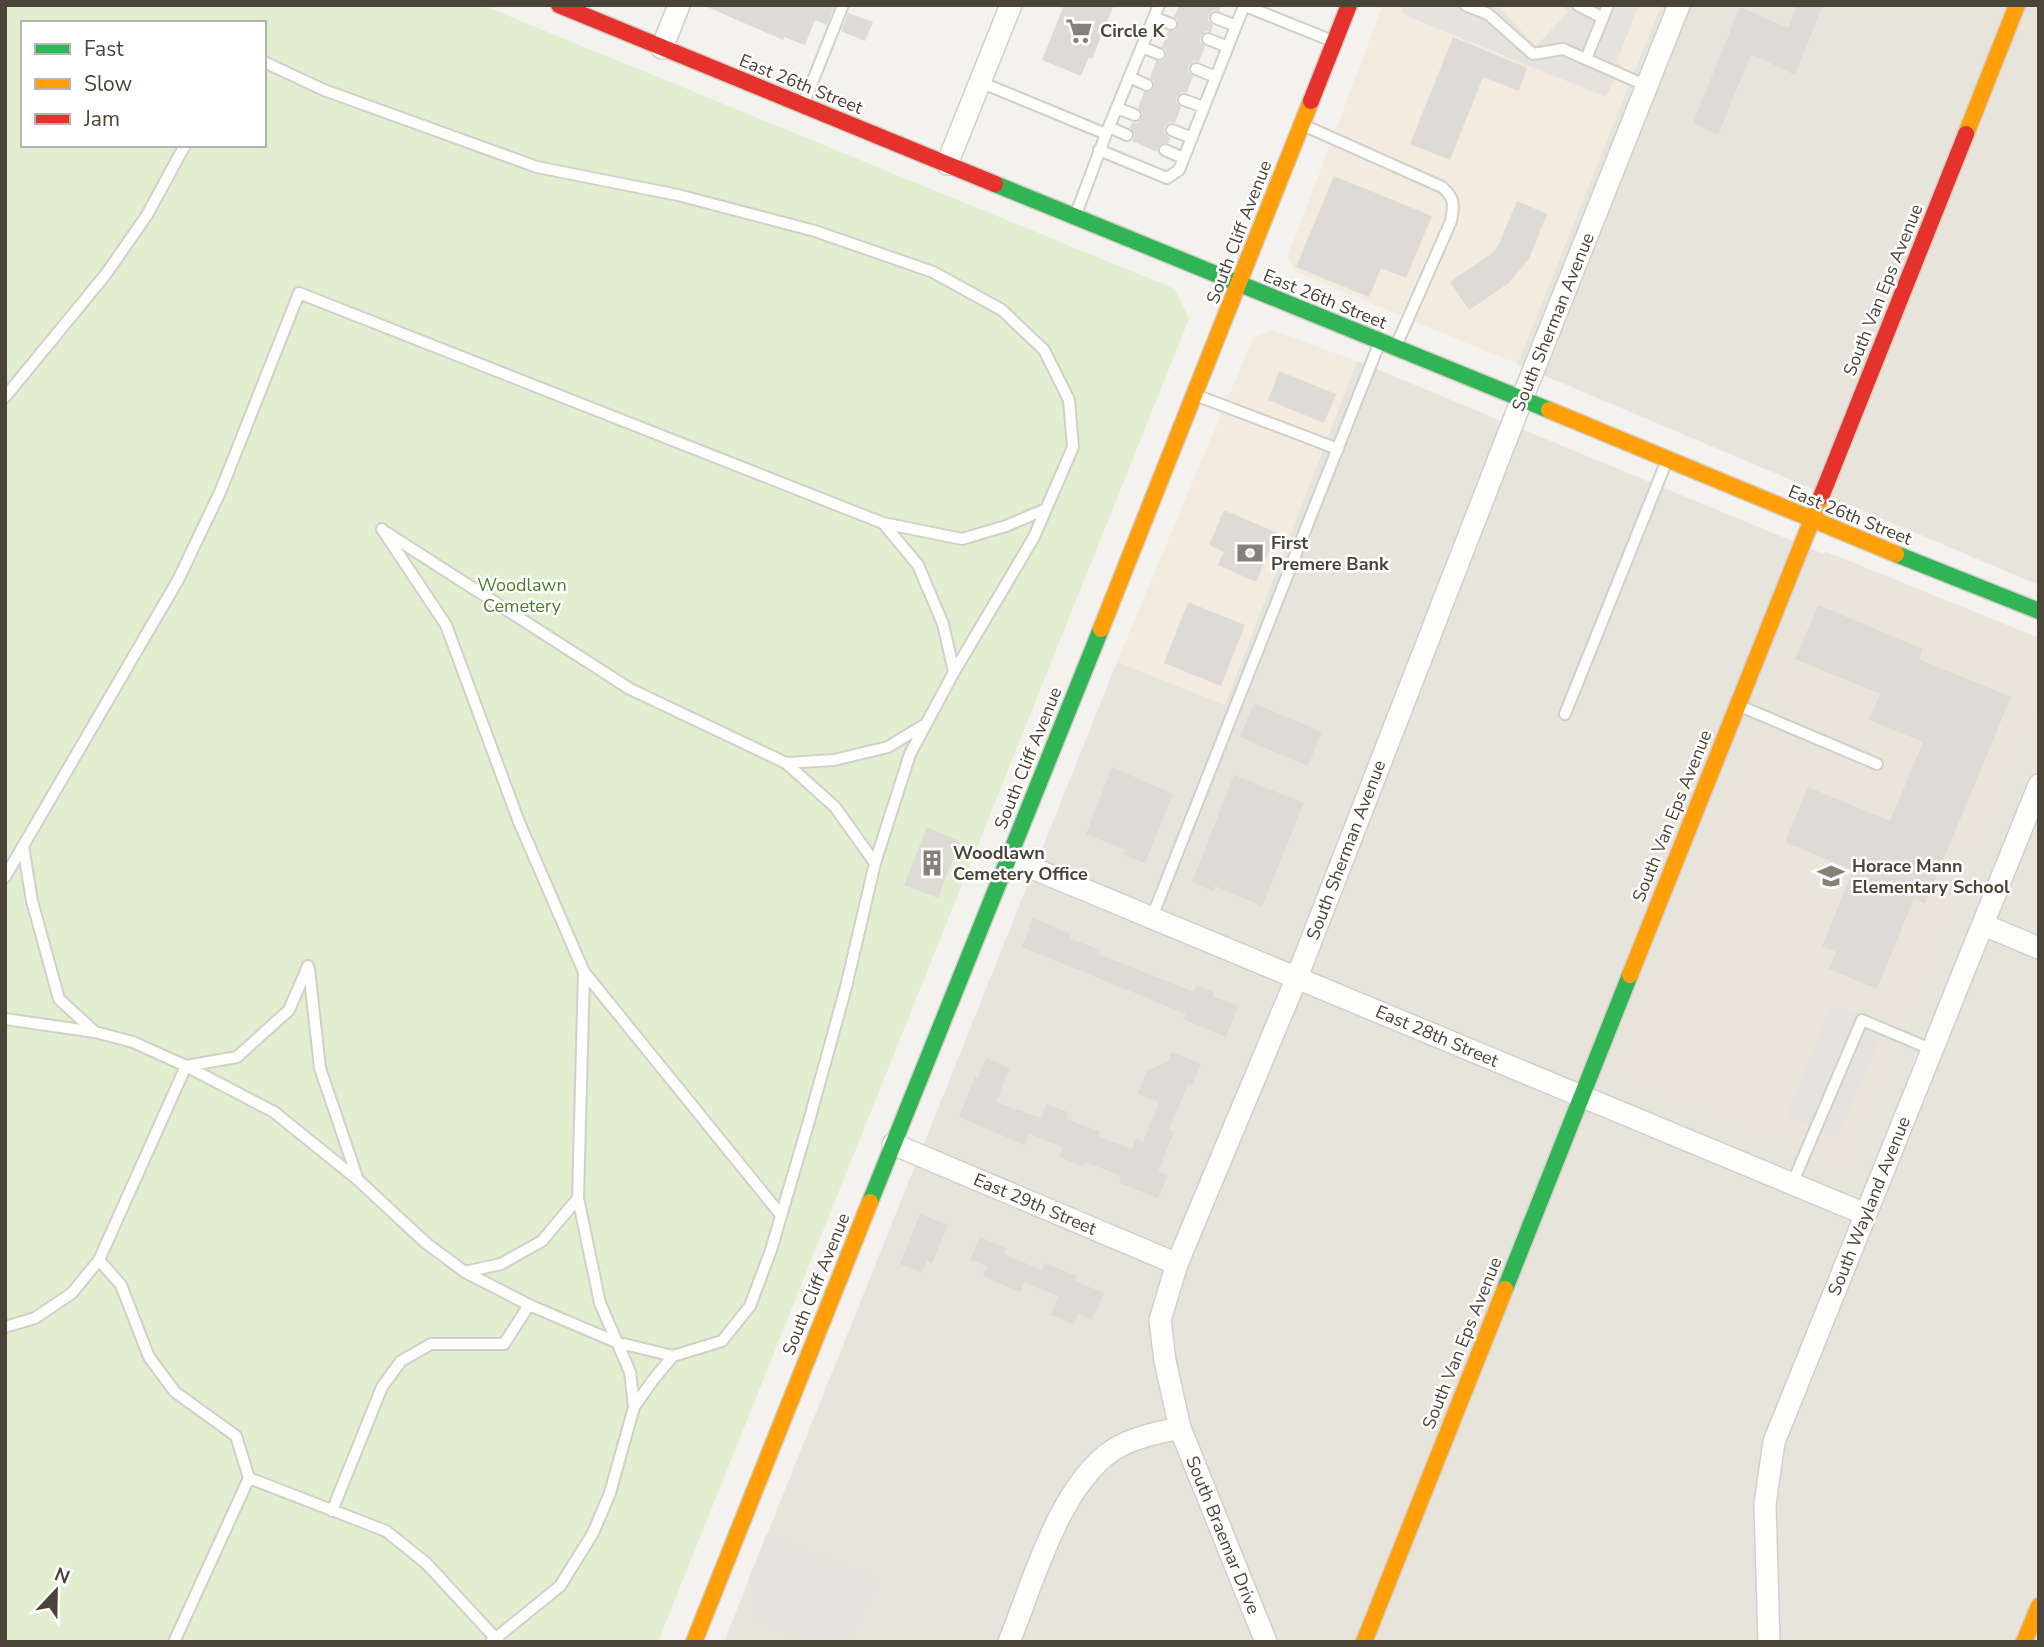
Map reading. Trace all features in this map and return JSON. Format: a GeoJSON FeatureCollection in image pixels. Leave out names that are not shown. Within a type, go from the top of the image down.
{"type":"FeatureCollection","features":[{"type":"Feature","properties":{"kind":"main road","name":"East 26th Street"},"geometry":{"type":"LineString","coordinates":[[559,5],[1811,520],[2039,611]]}},
{"type":"Feature","properties":{"kind":"main road","name":"South Cliff Avenue"},"geometry":{"type":"LineString","coordinates":[[694,1642],[892,1144],[1196,395],[1349,5]]}},
{"type":"Feature","properties":{"kind":"main road","name":"South Van Eps Avenue"},"geometry":{"type":"LineString","coordinates":[[1364,1642],[2017,5]]}},
{"type":"Feature","properties":{"kind":"main road"},"geometry":{"type":"LineString","coordinates":[[2024,1642],[2039,1606]]}},
{"type":"Feature","properties":{"kind":"street"},"geometry":{"type":"LineString","coordinates":[[662,48],[679,5]]}},
{"type":"Feature","properties":{"kind":"street"},"geometry":{"type":"LineString","coordinates":[[947,164],[1011,5]]}},
{"type":"Feature","properties":{"kind":"street","name":"South Sherman Avenue"},"geometry":{"type":"LineString","coordinates":[[1180,1428],[1165,1360],[1160,1320],[1177,1264],[1297,977],[1679,5]]}},
{"type":"Feature","properties":{"kind":"street","name":"South Wayland Avenue"},"geometry":{"type":"LineString","coordinates":[[1769,1642],[1765,1504],[1774,1442],[2039,785]]}},
{"type":"Feature","properties":{"kind":"street","name":"East 28th Street"},"geometry":{"type":"LineString","coordinates":[[1008,858],[1865,1214]]}},
{"type":"Feature","properties":{"kind":"street"},"geometry":{"type":"LineString","coordinates":[[1984,925],[2039,948]]}},
{"type":"Feature","properties":{"kind":"street","name":"East 29th Street"},"geometry":{"type":"LineString","coordinates":[[892,1144],[1177,1264]]}},
{"type":"Feature","properties":{"kind":"street"},"geometry":{"type":"LineString","coordinates":[[1009,1642],[1059,1517],[1072,1492],[1085,1476],[1115,1449],[1146,1436],[1180,1428]]}},
{"type":"Feature","properties":{"kind":"street","name":"South Braemar Drive"},"geometry":{"type":"LineString","coordinates":[[1180,1428],[1266,1642]]}},
{"type":"Feature","properties":{"kind":"lane"},"geometry":{"type":"LineString","coordinates":[[803,105],[843,5]]}},
{"type":"Feature","properties":{"kind":"lane"},"geometry":{"type":"LineString","coordinates":[[1074,217],[1159,5]]}},
{"type":"Feature","properties":{"kind":"lane"},"geometry":{"type":"LineString","coordinates":[[1465,5],[1488,14],[1533,54],[1563,49],[1647,86]]}},
{"type":"Feature","properties":{"kind":"lane"},"geometry":{"type":"LineString","coordinates":[[1578,5],[1603,18]]}},
{"type":"Feature","properties":{"kind":"lane"},"geometry":{"type":"LineString","coordinates":[[1586,59],[1608,5]]}},
{"type":"Feature","properties":{"kind":"lane"},"geometry":{"type":"LineString","coordinates":[[1100,150],[1167,178],[1179,170],[1244,6],[1335,42]]}},
{"type":"Feature","properties":{"kind":"lane"},"geometry":{"type":"LineString","coordinates":[[1154,17],[1171,24]]}},
{"type":"Feature","properties":{"kind":"lane"},"geometry":{"type":"LineString","coordinates":[[1216,18],[1236,26]]}},
{"type":"Feature","properties":{"kind":"lane"},"geometry":{"type":"LineString","coordinates":[[1208,39],[1228,47]]}},
{"type":"Feature","properties":{"kind":"lane"},"geometry":{"type":"LineString","coordinates":[[1142,47],[1159,54]]}},
{"type":"Feature","properties":{"kind":"lane"},"geometry":{"type":"LineString","coordinates":[[5,1018],[95,1032],[133,1042],[274,1112],[358,1179],[426,1243],[465,1272],[529,1305],[616,1342],[673,1356],[722,1341],[750,1306],[781,1215],[842,1000],[875,863],[910,754],[954,672],[1034,537],[1073,447],[1069,400],[1044,350],[1002,310],[933,272],[815,231],[678,195],[537,167],[324,90],[266,63]]}},
{"type":"Feature","properties":{"kind":"lane"},"geometry":{"type":"LineString","coordinates":[[1196,69],[1216,77]]}},
{"type":"Feature","properties":{"kind":"lane"},"geometry":{"type":"LineString","coordinates":[[1129,77],[1147,85]]}},
{"type":"Feature","properties":{"kind":"lane"},"geometry":{"type":"LineString","coordinates":[[980,82],[1107,131],[1127,135]]}},
{"type":"Feature","properties":{"kind":"lane"},"geometry":{"type":"LineString","coordinates":[[1184,100],[1204,107]]}},
{"type":"Feature","properties":{"kind":"lane"},"geometry":{"type":"LineString","coordinates":[[1117,108],[1135,115]]}},
{"type":"Feature","properties":{"kind":"lane"},"geometry":{"type":"LineString","coordinates":[[1152,917],[1338,449],[1387,345],[1451,221],[1454,205],[1451,195],[1442,187],[1302,125]]}},
{"type":"Feature","properties":{"kind":"lane"},"geometry":{"type":"LineString","coordinates":[[1172,130],[1192,138]]}},
{"type":"Feature","properties":{"kind":"lane"},"geometry":{"type":"LineString","coordinates":[[5,397],[106,274],[147,215],[184,147]]}},
{"type":"Feature","properties":{"kind":"lane"},"geometry":{"type":"LineString","coordinates":[[1165,150],[1184,158]]}},
{"type":"Feature","properties":{"kind":"lane"},"geometry":{"type":"LineString","coordinates":[[5,877],[178,580],[221,489],[299,293],[883,523],[962,539],[1006,526],[1046,509]]}},
{"type":"Feature","properties":{"kind":"lane"},"geometry":{"type":"LineString","coordinates":[[1196,395],[1338,449]]}},
{"type":"Feature","properties":{"kind":"lane"},"geometry":{"type":"LineString","coordinates":[[1564,714],[1667,460]]}},
{"type":"Feature","properties":{"kind":"lane"},"geometry":{"type":"LineString","coordinates":[[883,523],[918,565],[943,624],[954,672]]}},
{"type":"Feature","properties":{"kind":"lane"},"geometry":{"type":"LineString","coordinates":[[781,1215],[584,972],[519,822],[446,625],[382,529],[630,689],[786,763],[835,807],[875,863]]}},
{"type":"Feature","properties":{"kind":"lane"},"geometry":{"type":"LineString","coordinates":[[1737,705],[1877,764]]}},
{"type":"Feature","properties":{"kind":"lane"},"geometry":{"type":"LineString","coordinates":[[786,763],[834,760],[888,747],[926,724]]}},
{"type":"Feature","properties":{"kind":"lane"},"geometry":{"type":"LineString","coordinates":[[23,846],[32,901],[60,999],[95,1032]]}},
{"type":"Feature","properties":{"kind":"lane"},"geometry":{"type":"LineString","coordinates":[[186,1066],[237,1056],[289,1010],[308,966],[320,1068],[358,1179]]}},
{"type":"Feature","properties":{"kind":"lane"},"geometry":{"type":"LineString","coordinates":[[584,972],[579,1198],[600,1303],[630,1372],[634,1408]]}},
{"type":"Feature","properties":{"kind":"lane"},"geometry":{"type":"LineString","coordinates":[[1792,1184],[1862,1020],[1933,1050]]}},
{"type":"Feature","properties":{"kind":"lane"},"geometry":{"type":"LineString","coordinates":[[5,1327],[35,1318],[72,1293],[99,1260],[186,1066]]}},
{"type":"Feature","properties":{"kind":"lane"},"geometry":{"type":"LineString","coordinates":[[465,1272],[501,1264],[542,1241],[579,1198]]}},
{"type":"Feature","properties":{"kind":"lane"},"geometry":{"type":"LineString","coordinates":[[99,1260],[121,1285],[149,1357],[175,1392],[236,1436],[249,1478],[174,1642]]}},
{"type":"Feature","properties":{"kind":"lane"},"geometry":{"type":"LineString","coordinates":[[332,1511],[382,1387],[401,1361],[430,1344],[504,1344],[529,1305]]}},
{"type":"Feature","properties":{"kind":"lane"},"geometry":{"type":"LineString","coordinates":[[249,1478],[386,1531],[426,1563],[495,1640],[560,1586],[593,1533],[610,1493],[634,1408],[673,1356]]}},
{"type":"Feature","properties":{"kind":"shaded area"},"geometry":{"type":"Polygon","coordinates":[[[1383,5],[1661,5],[1517,364],[1296,272],[1287,258],[1383,5]]]}},
{"type":"Feature","properties":{"kind":"shaded area"},"geometry":{"type":"Polygon","coordinates":[[[1402,5],[1496,5],[1536,46],[1568,12],[1563,5],[1639,5],[1617,61],[1621,67],[1606,97],[1402,14],[1402,5]]]}},
{"type":"Feature","properties":{"kind":"shaded area"},"geometry":{"type":"Polygon","coordinates":[[[1661,5],[2039,5],[2039,585],[1517,364],[1661,5]]]}},
{"type":"Feature","properties":{"kind":"shaded area"},"geometry":{"type":"Polygon","coordinates":[[[1272,330],[1357,361],[1224,705],[1117,662],[1253,338],[1272,330]]]}},
{"type":"Feature","properties":{"kind":"shaded area"},"geometry":{"type":"Polygon","coordinates":[[[1357,361],[2039,643],[2039,1642],[724,1642],[1117,662],[1225,704],[1357,361]]]}},
{"type":"Feature","properties":{"kind":"shaded area","name":"Horace Mann Elementary School"},"geometry":{"type":"Polygon","coordinates":[[[1825,551],[2039,638],[2039,705],[1848,1174],[1610,1077],[1825,551]]]}},
{"type":"Feature","properties":{"kind":"shaded area"},"geometry":{"type":"Polygon","coordinates":[[[1831,1004],[1885,1025],[1838,1139],[1787,1116],[1831,1004]]]}},
{"type":"Feature","properties":{"kind":"shaded area"},"geometry":{"type":"Polygon","coordinates":[[[766,1535],[876,1579],[850,1642],[814,1642],[751,1618],[759,1592],[748,1581],[766,1535]]]}},
{"type":"Feature","properties":{"kind":"green space","name":"Woodlawn Cemetery"},"geometry":{"type":"Polygon","coordinates":[[[7,5],[482,5],[1175,289],[1189,319],[658,1642],[5,1642],[7,5]]]}},
{"type":"Feature","properties":{"kind":"building","name":"Circle K"},"geometry":{"type":"Polygon","coordinates":[[[1064,5],[1114,5],[1092,59],[1089,57],[1081,76],[1042,60],[1064,5]]]}},
{"type":"Feature","properties":{"kind":"building","name":"Circle K"},"geometry":{"type":"Polygon","coordinates":[[[1179,5],[1221,5],[1219,11],[1214,10],[1209,14],[1208,20],[1213,25],[1211,32],[1206,31],[1201,35],[1200,41],[1205,46],[1199,62],[1194,61],[1189,65],[1188,71],[1193,76],[1187,93],[1182,92],[1177,97],[1176,102],[1181,107],[1175,123],[1170,122],[1165,126],[1164,132],[1170,138],[1168,143],[1160,144],[1157,152],[1132,141],[1135,135],[1130,128],[1132,122],[1137,123],[1142,118],[1143,113],[1138,108],[1144,92],[1151,92],[1154,88],[1154,81],[1150,78],[1156,61],[1163,61],[1166,56],[1166,50],[1162,47],[1168,31],[1175,31],[1178,26],[1178,20],[1174,17],[1179,5]]]}},
{"type":"Feature","properties":{"kind":"building"},"geometry":{"type":"Polygon","coordinates":[[[1797,5],[1823,5],[1795,75],[1751,54],[1718,135],[1693,123],[1740,7],[1788,28],[1797,5]]]}},
{"type":"Feature","properties":{"kind":"building"},"geometry":{"type":"Polygon","coordinates":[[[705,6],[834,7],[827,25],[815,20],[805,45],[784,37],[783,40],[705,6]]]}},
{"type":"Feature","properties":{"kind":"building"},"geometry":{"type":"Polygon","coordinates":[[[848,13],[873,22],[865,41],[841,31],[848,13]]]}},
{"type":"Feature","properties":{"kind":"building"},"geometry":{"type":"Polygon","coordinates":[[[1453,37],[1527,68],[1519,91],[1483,77],[1450,160],[1410,144],[1453,37]]]}},
{"type":"Feature","properties":{"kind":"building"},"geometry":{"type":"Polygon","coordinates":[[[1334,176],[1432,216],[1406,278],[1381,268],[1369,297],[1296,267],[1334,176]]]}},
{"type":"Feature","properties":{"kind":"building"},"geometry":{"type":"Polygon","coordinates":[[[1517,201],[1547,214],[1529,259],[1509,283],[1469,310],[1450,282],[1491,254],[1498,246],[1517,201]]]}},
{"type":"Feature","properties":{"kind":"building"},"geometry":{"type":"Polygon","coordinates":[[[1279,371],[1336,394],[1324,423],[1268,400],[1279,371]]]}},
{"type":"Feature","properties":{"kind":"building"},"geometry":{"type":"Polygon","coordinates":[[[1224,510],[1277,533],[1256,582],[1218,565],[1224,552],[1209,545],[1224,510]]]}},
{"type":"Feature","properties":{"kind":"building"},"geometry":{"type":"Polygon","coordinates":[[[1188,602],[1245,625],[1221,686],[1164,663],[1188,602]]]}},
{"type":"Feature","properties":{"kind":"building"},"geometry":{"type":"Polygon","coordinates":[[[1818,605],[1923,649],[1919,659],[2011,697],[1925,904],[1914,899],[1877,989],[1829,969],[1836,952],[1822,946],[1853,870],[1785,842],[1808,787],[1890,821],[1923,742],[1869,720],[1880,694],[1795,659],[1818,605]]]}},
{"type":"Feature","properties":{"kind":"building"},"geometry":{"type":"Polygon","coordinates":[[[1254,703],[1322,732],[1308,766],[1240,737],[1254,703]]]}},
{"type":"Feature","properties":{"kind":"building"},"geometry":{"type":"Polygon","coordinates":[[[1112,767],[1173,794],[1145,863],[1123,855],[1125,850],[1086,834],[1112,767]]]}},
{"type":"Feature","properties":{"kind":"building"},"geometry":{"type":"Polygon","coordinates":[[[1234,775],[1304,803],[1262,906],[1215,886],[1213,891],[1192,882],[1234,775]]]}},
{"type":"Feature","properties":{"kind":"building","name":"Woodlawn Cemetery Office"},"geometry":{"type":"Polygon","coordinates":[[[927,827],[960,841],[938,898],[904,885],[927,827]]]}},
{"type":"Feature","properties":{"kind":"building"},"geometry":{"type":"Polygon","coordinates":[[[1033,918],[1071,934],[1069,938],[1100,950],[1098,954],[1194,992],[1197,985],[1215,992],[1213,996],[1238,1006],[1226,1037],[1183,1019],[1186,1014],[1022,947],[1033,918]]]}},
{"type":"Feature","properties":{"kind":"building"},"geometry":{"type":"Polygon","coordinates":[[[1172,1052],[1201,1064],[1192,1085],[1188,1084],[1169,1130],[1174,1132],[1158,1172],[1168,1175],[1158,1198],[1119,1183],[1121,1176],[1085,1162],[1084,1167],[1059,1157],[1063,1147],[1029,1134],[1025,1145],[959,1117],[986,1058],[1010,1068],[996,1102],[1041,1118],[1046,1104],[1068,1112],[1066,1119],[1100,1132],[1098,1136],[1132,1149],[1136,1139],[1143,1142],[1159,1102],[1138,1094],[1147,1071],[1168,1061],[1172,1052]]]}},
{"type":"Feature","properties":{"kind":"building"},"geometry":{"type":"Polygon","coordinates":[[[920,1214],[948,1225],[932,1264],[927,1261],[922,1273],[900,1264],[920,1214]]]}},
{"type":"Feature","properties":{"kind":"building"},"geometry":{"type":"Polygon","coordinates":[[[980,1237],[1007,1248],[1004,1254],[1042,1270],[1045,1263],[1077,1276],[1075,1281],[1104,1293],[1092,1320],[1078,1314],[1074,1324],[1051,1315],[1058,1296],[1024,1282],[1020,1292],[983,1276],[987,1266],[970,1260],[980,1237]]]}},
{"type":"Feature","properties":{"kind":"traffic: fast"},"geometry":{"type":"LineString","coordinates":[[995,184],[1549,410]]}},
{"type":"Feature","properties":{"kind":"traffic: fast"},"geometry":{"type":"LineString","coordinates":[[1896,554],[2039,611]]}},
{"type":"Feature","properties":{"kind":"traffic: fast"},"geometry":{"type":"LineString","coordinates":[[870,1202],[1101,629]]}},
{"type":"Feature","properties":{"kind":"traffic: fast"},"geometry":{"type":"LineString","coordinates":[[1505,1289],[1630,975]]}},
{"type":"Feature","properties":{"kind":"traffic: slow"},"geometry":{"type":"LineString","coordinates":[[1966,134],[2017,5]]}},
{"type":"Feature","properties":{"kind":"traffic: slow"},"geometry":{"type":"LineString","coordinates":[[1101,629],[1311,101]]}},
{"type":"Feature","properties":{"kind":"traffic: slow"},"geometry":{"type":"LineString","coordinates":[[1549,410],[1896,554]]}},
{"type":"Feature","properties":{"kind":"traffic: slow"},"geometry":{"type":"LineString","coordinates":[[1630,975],[1821,497]]}},
{"type":"Feature","properties":{"kind":"traffic: slow"},"geometry":{"type":"LineString","coordinates":[[694,1642],[870,1202]]}},
{"type":"Feature","properties":{"kind":"traffic: slow"},"geometry":{"type":"LineString","coordinates":[[1364,1642],[1505,1289]]}},
{"type":"Feature","properties":{"kind":"traffic: slow"},"geometry":{"type":"LineString","coordinates":[[2024,1642],[2039,1606]]}},
{"type":"Feature","properties":{"kind":"traffic: jam"},"geometry":{"type":"LineString","coordinates":[[559,5],[995,184]]}},
{"type":"Feature","properties":{"kind":"traffic: jam"},"geometry":{"type":"LineString","coordinates":[[1311,101],[1349,5]]}},
{"type":"Feature","properties":{"kind":"traffic: jam"},"geometry":{"type":"LineString","coordinates":[[1821,497],[1966,134]]}},
{"type":"Feature","properties":{"kind":"place","name":"Circle K"},"geometry":{"type":"Point","coordinates":[1079,31]}},
{"type":"Feature","properties":{"kind":"place","name":"First Premere Bank"},"geometry":{"type":"Point","coordinates":[1250,553]}},
{"type":"Feature","properties":{"kind":"place","name":"Woodlawn Cemetery Office"},"geometry":{"type":"Point","coordinates":[932,863]}},
{"type":"Feature","properties":{"kind":"place","name":"Horace Mann Elementary School"},"geometry":{"type":"Point","coordinates":[1831,876]}}]}
